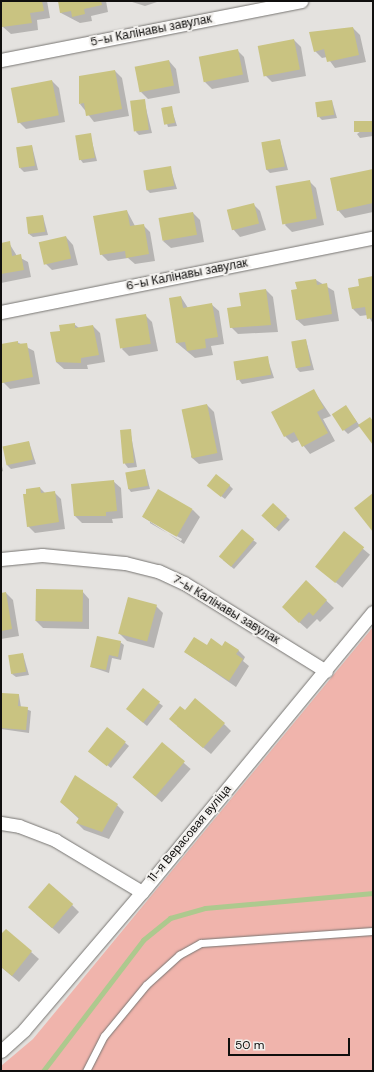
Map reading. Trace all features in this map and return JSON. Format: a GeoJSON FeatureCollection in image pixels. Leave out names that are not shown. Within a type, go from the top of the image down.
{"type":"FeatureCollection","features":[{"type":"Feature","properties":{"kind":"street","name":"5-ы Калінавы завулак"},"geometry":{"type":"LineString","coordinates":[[1,60],[301,1]]}},
{"type":"Feature","properties":{"kind":"street","name":"6-ы Калінавы завулак"},"geometry":{"type":"LineString","coordinates":[[1,312],[373,238]]}},
{"type":"Feature","properties":{"kind":"street","name":"7-ы Калінавы завулак"},"geometry":{"type":"LineString","coordinates":[[1,559],[42,556],[125,563],[158,572],[184,583],[326,671]]}},
{"type":"Feature","properties":{"kind":"street","name":"11-я Верасовая вуліца"},"geometry":{"type":"LineString","coordinates":[[1,1051],[24,1030],[142,892],[326,671],[373,612]]}},
{"type":"Feature","properties":{"kind":"street"},"geometry":{"type":"LineString","coordinates":[[1,823],[19,826],[55,840],[142,892]]}},
{"type":"Feature","properties":{"kind":"lane"},"geometry":{"type":"LineString","coordinates":[[86,1071],[104,1036],[146,985],[179,955],[201,943],[373,931]]}},
{"type":"Feature","properties":{"kind":"shaded area"},"geometry":{"type":"Polygon","coordinates":[[[373,627],[373,1071],[1,1071],[1,1066],[33,1039],[373,627]]]}},
{"type":"Feature","properties":{"kind":"building"},"geometry":{"type":"Polygon","coordinates":[[[1,1],[42,1],[44,11],[30,13],[32,23],[2,27],[1,1]]]}},
{"type":"Feature","properties":{"kind":"building"},"geometry":{"type":"Polygon","coordinates":[[[58,1],[101,1],[102,5],[84,9],[85,14],[72,17],[71,11],[60,13],[58,1]]]}},
{"type":"Feature","properties":{"kind":"building"},"geometry":{"type":"Polygon","coordinates":[[[353,27],[359,55],[327,62],[324,49],[314,52],[309,32],[353,27]]]}},
{"type":"Feature","properties":{"kind":"building"},"geometry":{"type":"Polygon","coordinates":[[[294,39],[300,69],[264,76],[258,46],[294,39]]]}},
{"type":"Feature","properties":{"kind":"building"},"geometry":{"type":"Polygon","coordinates":[[[238,49],[243,75],[204,82],[199,57],[238,49]]]}},
{"type":"Feature","properties":{"kind":"building"},"geometry":{"type":"Polygon","coordinates":[[[169,60],[174,86],[140,92],[135,67],[169,60]]]}},
{"type":"Feature","properties":{"kind":"building"},"geometry":{"type":"Polygon","coordinates":[[[115,70],[122,109],[86,116],[84,103],[79,104],[79,76],[115,70]]]}},
{"type":"Feature","properties":{"kind":"building"},"geometry":{"type":"Polygon","coordinates":[[[52,80],[59,115],[18,123],[11,88],[52,80]]]}},
{"type":"Feature","properties":{"kind":"building"},"geometry":{"type":"Polygon","coordinates":[[[145,99],[149,130],[134,132],[130,101],[145,99]]]}},
{"type":"Feature","properties":{"kind":"building"},"geometry":{"type":"Polygon","coordinates":[[[332,100],[334,115],[317,117],[315,102],[332,100]]]}},
{"type":"Feature","properties":{"kind":"building"},"geometry":{"type":"Polygon","coordinates":[[[172,106],[175,123],[164,125],[161,108],[172,106]]]}},
{"type":"Feature","properties":{"kind":"building"},"geometry":{"type":"Polygon","coordinates":[[[354,121],[373,121],[373,132],[354,132],[354,121]]]}},
{"type":"Feature","properties":{"kind":"building"},"geometry":{"type":"Polygon","coordinates":[[[91,133],[95,158],[79,160],[75,136],[91,133]]]}},
{"type":"Feature","properties":{"kind":"building"},"geometry":{"type":"Polygon","coordinates":[[[280,139],[285,167],[266,170],[261,142],[280,139]]]}},
{"type":"Feature","properties":{"kind":"building"},"geometry":{"type":"Polygon","coordinates":[[[32,145],[35,166],[19,168],[16,147],[32,145]]]}},
{"type":"Feature","properties":{"kind":"building"},"geometry":{"type":"Polygon","coordinates":[[[171,166],[174,186],[146,190],[143,170],[171,166]]]}},
{"type":"Feature","properties":{"kind":"building"},"geometry":{"type":"Polygon","coordinates":[[[373,169],[373,203],[337,211],[330,178],[373,169]]]}},
{"type":"Feature","properties":{"kind":"building"},"geometry":{"type":"Polygon","coordinates":[[[310,180],[317,218],[282,224],[276,186],[310,180]]]}},
{"type":"Feature","properties":{"kind":"building"},"geometry":{"type":"Polygon","coordinates":[[[254,203],[259,223],[232,230],[227,210],[254,203]]]}},
{"type":"Feature","properties":{"kind":"building"},"geometry":{"type":"Polygon","coordinates":[[[127,210],[130,226],[144,224],[149,254],[126,258],[125,251],[100,255],[93,216],[127,210]]]}},
{"type":"Feature","properties":{"kind":"building"},"geometry":{"type":"Polygon","coordinates":[[[193,212],[197,235],[163,241],[159,218],[193,212]]]}},
{"type":"Feature","properties":{"kind":"building"},"geometry":{"type":"Polygon","coordinates":[[[43,215],[45,232],[28,234],[26,217],[43,215]]]}},
{"type":"Feature","properties":{"kind":"building"},"geometry":{"type":"Polygon","coordinates":[[[66,236],[71,258],[44,265],[39,242],[66,236]]]}},
{"type":"Feature","properties":{"kind":"building"},"geometry":{"type":"Polygon","coordinates":[[[10,241],[12,256],[21,254],[24,270],[1,274],[1,243],[10,241]]]}},
{"type":"Feature","properties":{"kind":"building"},"geometry":{"type":"Polygon","coordinates":[[[373,276],[373,318],[367,319],[365,307],[352,309],[348,288],[359,286],[358,279],[373,276]]]}},
{"type":"Feature","properties":{"kind":"building"},"geometry":{"type":"Polygon","coordinates":[[[316,279],[317,285],[327,283],[332,314],[296,320],[291,290],[297,289],[295,282],[316,279]]]}},
{"type":"Feature","properties":{"kind":"building"},"geometry":{"type":"Polygon","coordinates":[[[266,289],[271,325],[230,328],[227,308],[241,306],[239,293],[266,289]]]}},
{"type":"Feature","properties":{"kind":"building"},"geometry":{"type":"Polygon","coordinates":[[[181,296],[183,308],[212,303],[218,337],[205,339],[206,348],[187,351],[185,342],[176,343],[169,298],[181,296]]]}},
{"type":"Feature","properties":{"kind":"building"},"geometry":{"type":"Polygon","coordinates":[[[146,314],[151,344],[120,348],[115,319],[146,314]]]}},
{"type":"Feature","properties":{"kind":"building"},"geometry":{"type":"Polygon","coordinates":[[[75,323],[75,328],[93,325],[99,355],[81,358],[81,363],[56,362],[50,332],[60,331],[59,325],[75,323]]]}},
{"type":"Feature","properties":{"kind":"building"},"geometry":{"type":"Polygon","coordinates":[[[306,339],[311,366],[296,368],[291,342],[306,339]]]}},
{"type":"Feature","properties":{"kind":"building"},"geometry":{"type":"Polygon","coordinates":[[[18,341],[18,344],[27,343],[33,377],[2,383],[1,344],[18,341]]]}},
{"type":"Feature","properties":{"kind":"building"},"geometry":{"type":"Polygon","coordinates":[[[268,356],[271,375],[236,380],[233,361],[268,356]]]}},
{"type":"Feature","properties":{"kind":"building"},"geometry":{"type":"Polygon","coordinates":[[[314,389],[324,408],[317,412],[328,433],[302,447],[294,432],[284,437],[271,412],[314,389]]]}},
{"type":"Feature","properties":{"kind":"building"},"geometry":{"type":"Polygon","coordinates":[[[207,404],[217,453],[192,458],[182,409],[207,404]]]}},
{"type":"Feature","properties":{"kind":"building"},"geometry":{"type":"Polygon","coordinates":[[[346,405],[357,422],[343,431],[332,414],[346,405]]]}},
{"type":"Feature","properties":{"kind":"building"},"geometry":{"type":"Polygon","coordinates":[[[370,417],[373,421],[373,445],[358,425],[370,417]]]}},
{"type":"Feature","properties":{"kind":"building"},"geometry":{"type":"Polygon","coordinates":[[[131,429],[134,463],[123,464],[120,430],[131,429]]]}},
{"type":"Feature","properties":{"kind":"building"},"geometry":{"type":"Polygon","coordinates":[[[29,441],[33,460],[7,465],[3,447],[29,441]]]}},
{"type":"Feature","properties":{"kind":"building"},"geometry":{"type":"Polygon","coordinates":[[[145,469],[148,486],[128,489],[125,472],[145,469]]]}},
{"type":"Feature","properties":{"kind":"building"},"geometry":{"type":"Polygon","coordinates":[[[216,474],[230,485],[221,497],[207,486],[216,474]]]}},
{"type":"Feature","properties":{"kind":"building"},"geometry":{"type":"Polygon","coordinates":[[[114,480],[117,511],[106,512],[106,516],[74,516],[71,484],[114,480]]]}},
{"type":"Feature","properties":{"kind":"building"},"geometry":{"type":"Polygon","coordinates":[[[40,487],[41,493],[55,491],[59,522],[27,527],[23,494],[26,494],[26,489],[40,487]]]}},
{"type":"Feature","properties":{"kind":"building"},"geometry":{"type":"Polygon","coordinates":[[[158,489],[193,509],[177,537],[142,517],[158,489]]]}},
{"type":"Feature","properties":{"kind":"building"},"geometry":{"type":"Polygon","coordinates":[[[373,493],[373,532],[354,508],[373,493]]]}},
{"type":"Feature","properties":{"kind":"building"},"geometry":{"type":"Polygon","coordinates":[[[273,503],[287,516],[275,528],[261,515],[273,503]]]}},
{"type":"Feature","properties":{"kind":"building"},"geometry":{"type":"Polygon","coordinates":[[[242,529],[254,539],[231,567],[219,557],[242,529]]]}},
{"type":"Feature","properties":{"kind":"building"},"geometry":{"type":"Polygon","coordinates":[[[344,531],[364,547],[335,583],[315,567],[344,531]]]}},
{"type":"Feature","properties":{"kind":"building"},"geometry":{"type":"Polygon","coordinates":[[[306,580],[327,600],[313,616],[309,612],[299,623],[282,607],[306,580]]]}},
{"type":"Feature","properties":{"kind":"building"},"geometry":{"type":"Polygon","coordinates":[[[36,589],[83,590],[82,622],[35,621],[36,589]]]}},
{"type":"Feature","properties":{"kind":"building"},"geometry":{"type":"Polygon","coordinates":[[[6,592],[12,629],[1,631],[1,593],[6,592]]]}},
{"type":"Feature","properties":{"kind":"building"},"geometry":{"type":"Polygon","coordinates":[[[128,597],[157,605],[147,641],[118,634],[128,597]]]}},
{"type":"Feature","properties":{"kind":"building"},"geometry":{"type":"Polygon","coordinates":[[[97,636],[121,641],[118,657],[109,655],[106,670],[90,667],[97,636]]]}},
{"type":"Feature","properties":{"kind":"building"},"geometry":{"type":"Polygon","coordinates":[[[194,637],[207,645],[211,638],[222,646],[225,641],[239,650],[236,654],[243,659],[229,681],[184,652],[194,637]]]}},
{"type":"Feature","properties":{"kind":"building"},"geometry":{"type":"Polygon","coordinates":[[[23,653],[26,672],[11,674],[8,655],[23,653]]]}},
{"type":"Feature","properties":{"kind":"building"},"geometry":{"type":"Polygon","coordinates":[[[143,688],[160,702],[143,723],[126,709],[143,688]]]}},
{"type":"Feature","properties":{"kind":"building"},"geometry":{"type":"Polygon","coordinates":[[[2,693],[19,694],[18,706],[28,707],[26,730],[1,728],[2,693]]]}},
{"type":"Feature","properties":{"kind":"building"},"geometry":{"type":"Polygon","coordinates":[[[195,698],[225,723],[203,748],[169,719],[180,706],[185,710],[195,698]]]}},
{"type":"Feature","properties":{"kind":"building"},"geometry":{"type":"Polygon","coordinates":[[[107,727],[126,742],[107,766],[88,751],[107,727]]]}},
{"type":"Feature","properties":{"kind":"building"},"geometry":{"type":"Polygon","coordinates":[[[162,742],[185,761],[155,797],[132,777],[162,742]]]}},
{"type":"Feature","properties":{"kind":"building"},"geometry":{"type":"Polygon","coordinates":[[[75,775],[118,804],[102,832],[76,823],[79,818],[60,802],[75,775]]]}},
{"type":"Feature","properties":{"kind":"building"},"geometry":{"type":"Polygon","coordinates":[[[49,883],[73,904],[52,928],[28,907],[49,883]]]}},
{"type":"Feature","properties":{"kind":"building"},"geometry":{"type":"Polygon","coordinates":[[[6,929],[32,951],[12,976],[1,967],[1,934],[6,929]]]}},
{"type":"Feature","properties":{"kind":"waterway"},"geometry":{"type":"LineString","coordinates":[[43,1071],[143,940],[170,918],[205,908],[373,893]]}}]}
